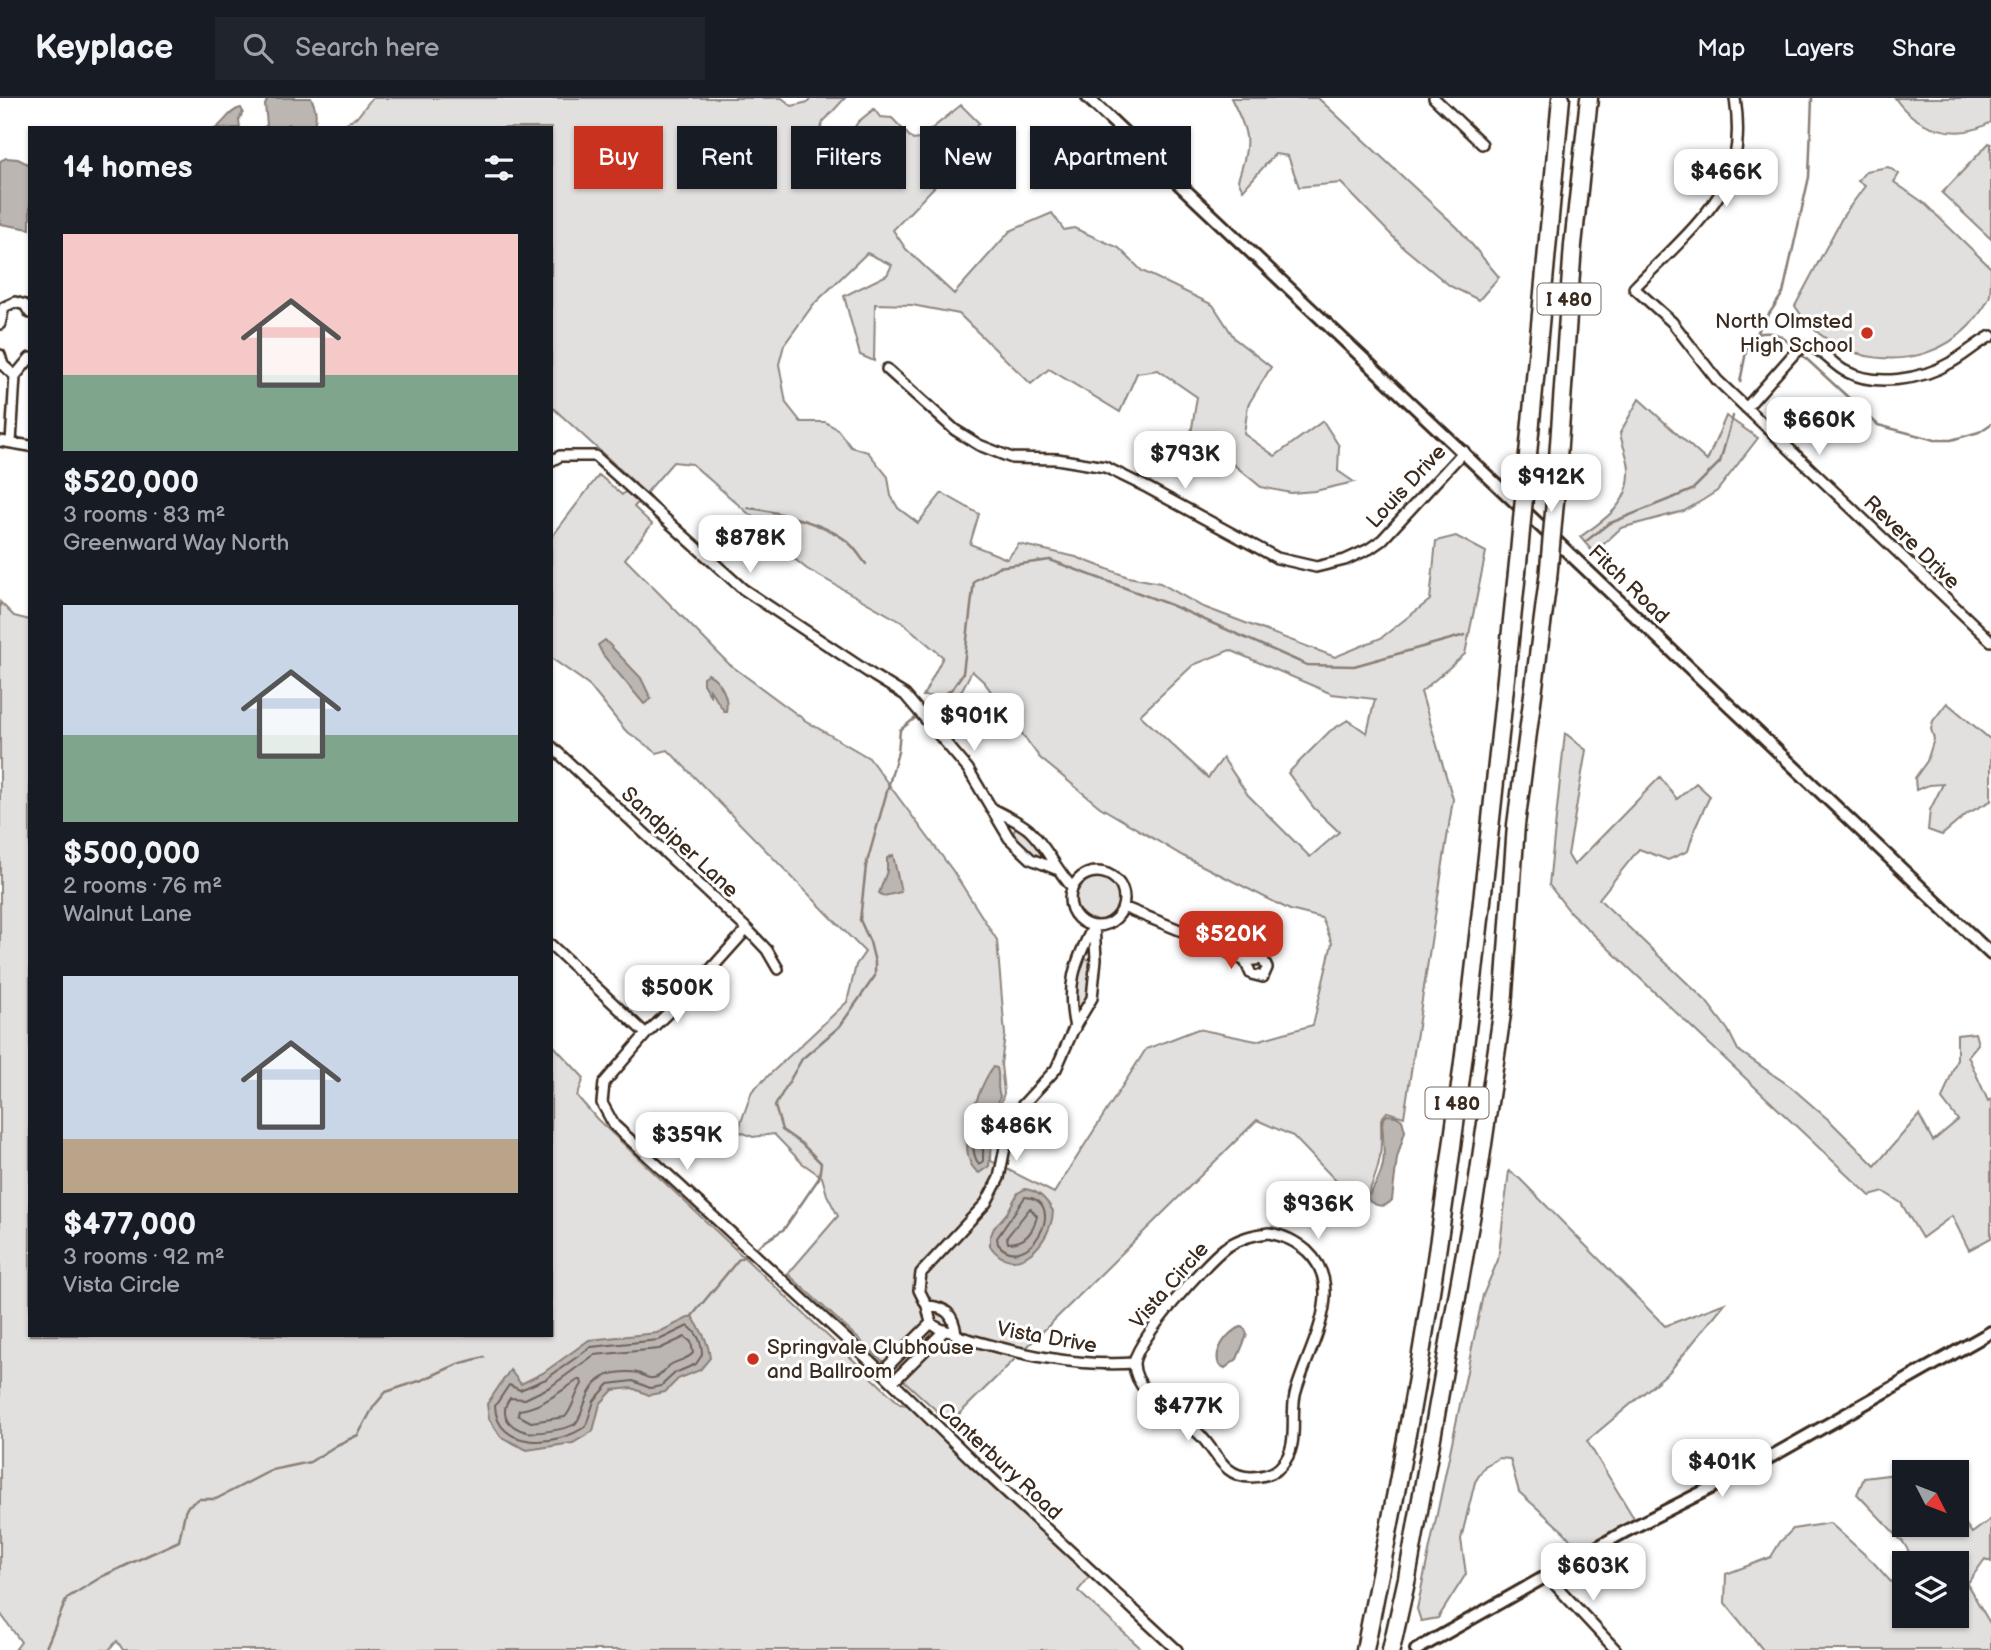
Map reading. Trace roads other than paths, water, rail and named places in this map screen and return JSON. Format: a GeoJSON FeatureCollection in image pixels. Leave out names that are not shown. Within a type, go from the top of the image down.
{"type":"FeatureCollection","features":[{"type":"Feature","properties":{"kind":"highway","name":"I 480"},"geometry":{"type":"LineString","coordinates":[[1366,1650],[1421,1355],[1471,1005],[1519,553],[1561,98]]}},
{"type":"Feature","properties":{"kind":"highway","name":"I 480"},"geometry":{"type":"LineString","coordinates":[[1391,1650],[1477,1185],[1503,1007],[1516,825],[1548,579],[1573,245],[1589,98]]}},
{"type":"Feature","properties":{"kind":"street","name":"Fitch Road"},"geometry":{"type":"LineString","coordinates":[[1088,98],[1464,451],[1991,954]]}},
{"type":"Feature","properties":{"kind":"street"},"geometry":{"type":"LineString","coordinates":[[1434,98],[1482,144]]}},
{"type":"Feature","properties":{"kind":"street","name":"Revere Drive"},"geometry":{"type":"LineString","coordinates":[[1735,98],[1738,116],[1736,149],[1727,182],[1701,219],[1634,288],[1672,322],[1717,380],[1991,641]]}},
{"type":"Feature","properties":{"kind":"street"},"geometry":{"type":"LineString","coordinates":[[0,324],[4,307],[15,302],[25,305],[28,310]]}},
{"type":"Feature","properties":{"kind":"street"},"geometry":{"type":"LineString","coordinates":[[1746,408],[1798,351],[1807,345],[1814,347],[1834,365],[1858,376],[1903,378],[1934,371],[1991,336]]}},
{"type":"Feature","properties":{"kind":"street"},"geometry":{"type":"LineString","coordinates":[[0,355],[3,365],[15,376]]}},
{"type":"Feature","properties":{"kind":"street"},"geometry":{"type":"LineString","coordinates":[[11,443],[15,376],[28,360]]}},
{"type":"Feature","properties":{"kind":"street","name":"Louis Drive"},"geometry":{"type":"LineString","coordinates":[[887,369],[955,430],[979,445],[1012,458],[1057,459],[1105,467],[1278,558],[1316,567],[1345,560],[1382,540],[1464,451]]}},
{"type":"Feature","properties":{"kind":"street"},"geometry":{"type":"LineString","coordinates":[[0,441],[28,446]]}},
{"type":"Feature","properties":{"kind":"street"},"geometry":{"type":"LineString","coordinates":[[553,460],[560,456],[595,456],[743,589],[905,695],[968,769],[1009,838],[1031,859],[1056,869]]}},
{"type":"Feature","properties":{"kind":"street","name":"Sandpiper Lane"},"geometry":{"type":"LineString","coordinates":[[553,748],[747,929],[767,950],[778,970]]}},
{"type":"Feature","properties":{"kind":"street"},"geometry":{"type":"LineString","coordinates":[[990,807],[1027,828],[1072,887]]}},
{"type":"Feature","properties":{"kind":"street"},"geometry":{"type":"LineString","coordinates":[[1102,872],[1118,881],[1124,898],[1123,907],[1112,922],[1094,926],[1085,924],[1072,912],[1069,895],[1072,887],[1085,874],[1102,872]]}},
{"type":"Feature","properties":{"kind":"street"},"geometry":{"type":"LineString","coordinates":[[1123,907],[1209,942],[1245,961]]}},
{"type":"Feature","properties":{"kind":"street"},"geometry":{"type":"LineString","coordinates":[[893,1382],[943,1332],[931,1323],[919,1290],[921,1273],[986,1203],[999,1178],[1010,1122],[1056,1069],[1092,998],[1096,959],[1094,926]]}},
{"type":"Feature","properties":{"kind":"street"},"geometry":{"type":"LineString","coordinates":[[1075,1028],[1070,1004],[1071,979],[1094,926]]}},
{"type":"Feature","properties":{"kind":"street"},"geometry":{"type":"LineString","coordinates":[[553,947],[646,1034],[695,987],[747,929]]}},
{"type":"Feature","properties":{"kind":"street","name":"Canterbury Road"},"geometry":{"type":"LineString","coordinates":[[646,1034],[604,1083],[602,1103],[614,1125],[893,1382],[982,1469],[1177,1650]]}},
{"type":"Feature","properties":{"kind":"street","name":"Vista Circle"},"geometry":{"type":"LineString","coordinates":[[1269,1233],[1285,1236],[1313,1257],[1325,1279],[1326,1300],[1321,1320],[1295,1398],[1292,1449],[1281,1467],[1269,1474],[1253,1477],[1236,1475],[1217,1460],[1204,1439],[1189,1423],[1153,1399],[1140,1382],[1134,1363],[1141,1344],[1189,1284],[1224,1249],[1248,1235],[1269,1233]]}},
{"type":"Feature","properties":{"kind":"street"},"geometry":{"type":"LineString","coordinates":[[927,1306],[949,1312],[954,1319],[956,1333]]}},
{"type":"Feature","properties":{"kind":"street"},"geometry":{"type":"LineString","coordinates":[[882,1372],[931,1323]]}},
{"type":"Feature","properties":{"kind":"street","name":"Vista Drive"},"geometry":{"type":"LineString","coordinates":[[943,1332],[956,1333],[961,1338],[1067,1363],[1134,1363]]}},
{"type":"Feature","properties":{"kind":"street"},"geometry":{"type":"LineString","coordinates":[[1416,1650],[1626,1531],[1758,1464],[1991,1332]]}},
{"type":"Feature","properties":{"kind":"street"},"geometry":{"type":"LineString","coordinates":[[1547,1576],[1616,1650]]}},
{"type":"Feature","properties":{"kind":"water"},"geometry":{"type":"Polygon","coordinates":[[[268,98],[311,98],[316,113],[315,121],[313,126],[266,126],[265,105],[268,98]]]}},
{"type":"Feature","properties":{"kind":"water"},"geometry":{"type":"Polygon","coordinates":[[[241,108],[243,112],[240,126],[218,126],[241,108]]]}},
{"type":"Feature","properties":{"kind":"water"},"geometry":{"type":"Polygon","coordinates":[[[6,158],[18,159],[28,164],[28,229],[0,224],[0,161],[6,158]]]}},
{"type":"Feature","properties":{"kind":"water"},"geometry":{"type":"Polygon","coordinates":[[[605,640],[641,678],[651,699],[644,704],[603,655],[598,645],[605,640]]]}},
{"type":"Feature","properties":{"kind":"water"},"geometry":{"type":"Polygon","coordinates":[[[708,674],[717,680],[723,690],[726,711],[703,684],[703,677],[708,674]]]}},
{"type":"Feature","properties":{"kind":"water"},"geometry":{"type":"Polygon","coordinates":[[[893,855],[901,892],[884,896],[879,893],[887,871],[887,858],[893,855]]]}},
{"type":"Feature","properties":{"kind":"water"},"geometry":{"type":"Polygon","coordinates":[[[993,1067],[997,1068],[1000,1096],[988,1141],[991,1148],[989,1166],[979,1173],[971,1164],[968,1152],[970,1121],[993,1067]]]}},
{"type":"Feature","properties":{"kind":"water"},"geometry":{"type":"Polygon","coordinates":[[[1387,1115],[1402,1120],[1405,1131],[1397,1158],[1392,1200],[1381,1206],[1369,1201],[1368,1197],[1382,1170],[1382,1124],[1387,1115]]]}},
{"type":"Feature","properties":{"kind":"water"},"geometry":{"type":"Polygon","coordinates":[[[1025,1189],[1042,1196],[1048,1203],[1053,1211],[1051,1223],[1039,1245],[1031,1253],[1021,1259],[1011,1260],[1000,1256],[990,1246],[990,1237],[1018,1193],[1025,1189]]]}},
{"type":"Feature","properties":{"kind":"water"},"geometry":{"type":"Polygon","coordinates":[[[692,1316],[709,1351],[710,1358],[700,1370],[678,1379],[665,1392],[649,1395],[632,1388],[613,1390],[600,1404],[593,1431],[573,1443],[527,1450],[501,1437],[489,1419],[487,1404],[510,1370],[521,1384],[543,1373],[589,1340],[657,1333],[692,1316]]]}},
{"type":"Feature","properties":{"kind":"water"},"geometry":{"type":"Polygon","coordinates":[[[1241,1327],[1247,1335],[1237,1359],[1225,1368],[1219,1365],[1220,1348],[1226,1338],[1241,1327]]]}},
{"type":"Feature","properties":{"kind":"waterway"},"geometry":{"type":"LineString","coordinates":[[1740,382],[1747,347],[1783,293],[1809,177],[1812,98]]}},
{"type":"Feature","properties":{"kind":"waterway"},"geometry":{"type":"LineString","coordinates":[[1756,334],[1778,335],[1796,349]]}},
{"type":"Feature","properties":{"kind":"waterway"},"geometry":{"type":"LineString","coordinates":[[1800,353],[1878,425],[1935,440],[1951,440],[1979,432],[1991,424]]}},
{"type":"Feature","properties":{"kind":"waterway"},"geometry":{"type":"LineString","coordinates":[[1585,542],[1608,524],[1692,490],[1720,462],[1733,416]]}},
{"type":"Feature","properties":{"kind":"waterway"},"geometry":{"type":"LineString","coordinates":[[748,508],[788,516],[832,532],[852,546],[866,564]]}},
{"type":"Feature","properties":{"kind":"waterway"},"geometry":{"type":"LineString","coordinates":[[924,711],[953,688],[963,673],[974,581],[998,567],[1050,560],[1171,605],[1307,665],[1354,666],[1465,635]]}},
{"type":"Feature","properties":{"kind":"waterway"},"geometry":{"type":"LineString","coordinates":[[754,1249],[784,1229],[819,1178],[821,1163],[802,1144],[782,1130],[775,1106],[802,1059],[840,1026],[875,976],[870,942],[860,920],[866,866],[898,752],[900,730],[919,715]]}},
{"type":"Feature","properties":{"kind":"waterway"},"geometry":{"type":"LineString","coordinates":[[692,1316],[738,1260],[749,1253]]}},
{"type":"Feature","properties":{"kind":"waterway"},"geometry":{"type":"LineString","coordinates":[[45,1650],[67,1598],[103,1576],[179,1541],[188,1506],[199,1499],[216,1499],[272,1470],[310,1462],[358,1435],[374,1406],[386,1392],[458,1364],[484,1357]]}},
{"type":"Feature","properties":{"kind":"place","name":"North Olmsted High School"},"geometry":{"type":"Point","coordinates":[1867,333]}},
{"type":"Feature","properties":{"kind":"place","name":"Springvale Clubhouse and Ballroom"},"geometry":{"type":"Point","coordinates":[753,1359]}}]}
